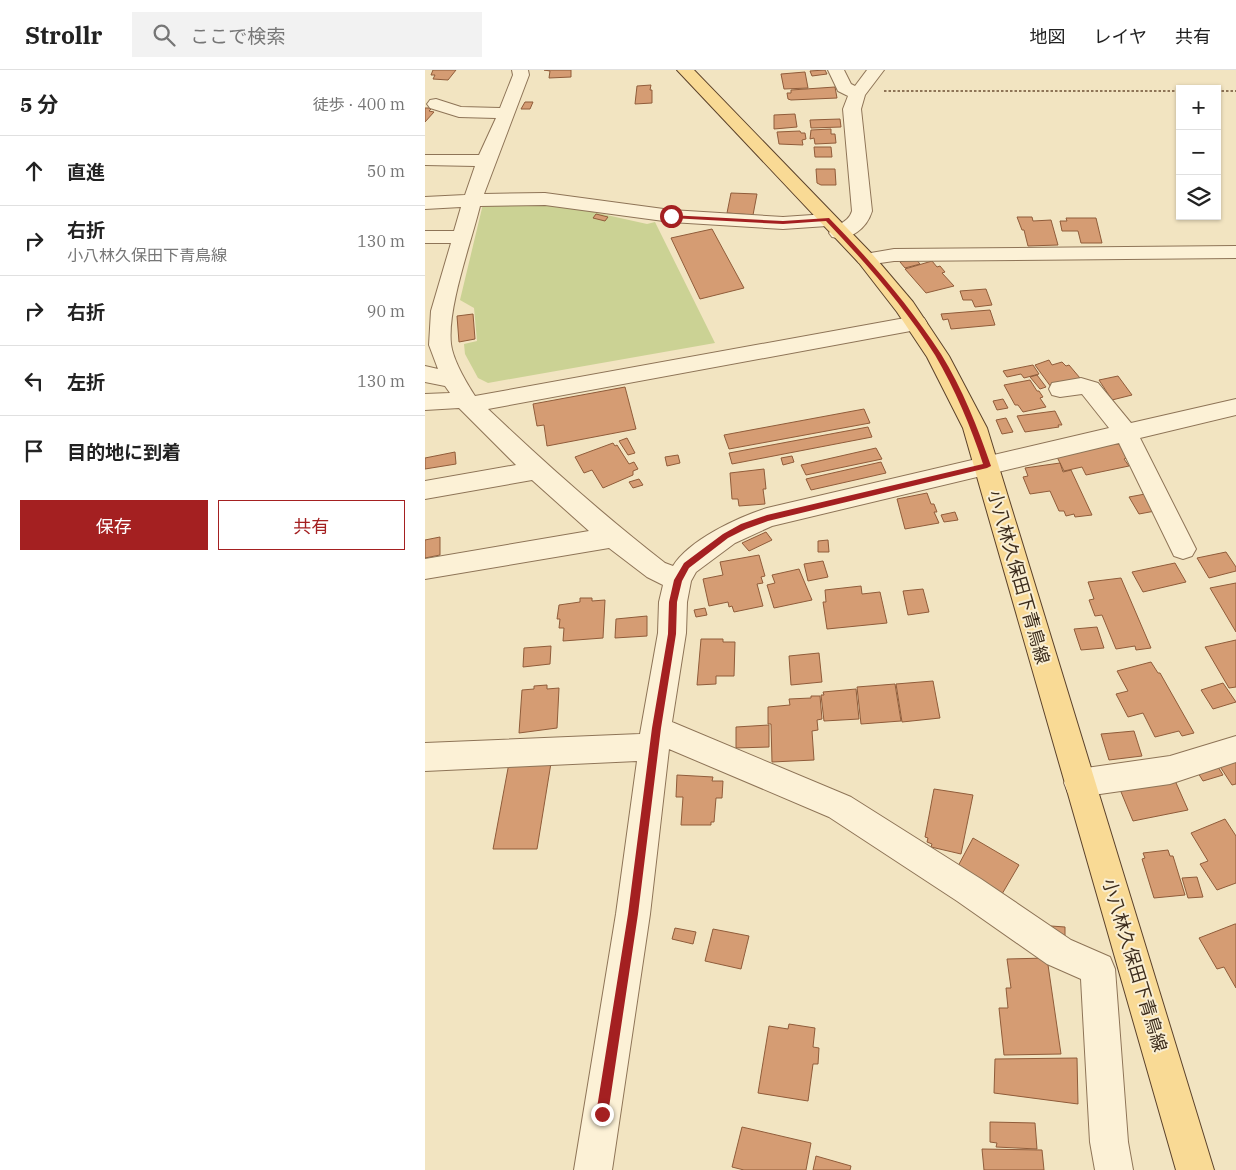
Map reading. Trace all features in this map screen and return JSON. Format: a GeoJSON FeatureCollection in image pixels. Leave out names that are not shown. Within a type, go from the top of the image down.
{"type":"FeatureCollection","features":[{"type":"Feature","properties":{"kind":"main road","name":"小八林久保田下青鳥線"},"geometry":{"type":"LineString","coordinates":[[685,70],[866,260],[916,322],[938,356],[975,428],[1195,1170]]}},
{"type":"Feature","properties":{"kind":"street"},"geometry":{"type":"LineString","coordinates":[[521,70],[521,75],[486,161],[472,202],[442,310],[440,346],[453,380],[467,402],[537,470],[613,537],[656,570],[678,580]]}},
{"type":"Feature","properties":{"kind":"street"},"geometry":{"type":"LineString","coordinates":[[836,70],[844,87],[858,93]]}},
{"type":"Feature","properties":{"kind":"street"},"geometry":{"type":"LineString","coordinates":[[425,203],[472,202],[517,198],[545,199],[671,216],[853,227],[860,220],[862,211],[852,109],[858,93],[876,70]]}},
{"type":"Feature","properties":{"kind":"street"},"geometry":{"type":"LineString","coordinates":[[436,104],[459,112],[506,113]]}},
{"type":"Feature","properties":{"kind":"street"},"geometry":{"type":"LineString","coordinates":[[425,160],[486,161]]}},
{"type":"Feature","properties":{"kind":"street"},"geometry":{"type":"LineString","coordinates":[[425,237],[462,237]]}},
{"type":"Feature","properties":{"kind":"street"},"geometry":{"type":"LineString","coordinates":[[866,260],[894,255],[1236,252]]}},
{"type":"Feature","properties":{"kind":"street"},"geometry":{"type":"LineString","coordinates":[[425,402],[467,402],[916,322]]}},
{"type":"Feature","properties":{"kind":"street"},"geometry":{"type":"LineString","coordinates":[[425,374],[453,380]]}},
{"type":"Feature","properties":{"kind":"street"},"geometry":{"type":"LineString","coordinates":[[1060,389],[1081,386],[1089,388],[1125,433],[1183,549]]}},
{"type":"Feature","properties":{"kind":"street"},"geometry":{"type":"LineString","coordinates":[[593,1170],[633,914],[655,738],[672,634],[673,602],[678,580],[687,565],[726,536],[743,526],[767,518],[1236,407]]}},
{"type":"Feature","properties":{"kind":"street"},"geometry":{"type":"LineString","coordinates":[[425,490],[537,470]]}},
{"type":"Feature","properties":{"kind":"street"},"geometry":{"type":"LineString","coordinates":[[425,569],[613,537]]}},
{"type":"Feature","properties":{"kind":"street"},"geometry":{"type":"LineString","coordinates":[[425,757],[655,738],[840,807],[969,890],[1059,952],[1098,970],[1137,971]]}},
{"type":"Feature","properties":{"kind":"street"},"geometry":{"type":"LineString","coordinates":[[1079,783],[1169,770],[1236,749]]}},
{"type":"Feature","properties":{"kind":"street"},"geometry":{"type":"LineString","coordinates":[[1098,970],[1109,1142],[1114,1170]]}},
{"type":"Feature","properties":{"kind":"path"},"geometry":{"type":"LineString","coordinates":[[858,93],[1176,91]]}},
{"type":"Feature","properties":{"kind":"path"},"geometry":{"type":"LineString","coordinates":[[1221,91],[1236,91]]}},
{"type":"Feature","properties":{"kind":"green space"},"geometry":{"type":"Polygon","coordinates":[[[527,202],[575,208],[647,224],[655,222],[715,343],[488,383],[478,378],[465,354],[464,344],[477,341],[474,308],[460,300],[483,204],[527,202]]]}},
{"type":"Feature","properties":{"kind":"building"},"geometry":{"type":"Polygon","coordinates":[[[433,70],[456,70],[448,80],[433,79],[435,75],[431,75],[433,70]]]}},
{"type":"Feature","properties":{"kind":"building"},"geometry":{"type":"Polygon","coordinates":[[[544,70],[571,70],[571,77],[549,78],[550,71],[544,70]]]}},
{"type":"Feature","properties":{"kind":"building"},"geometry":{"type":"Polygon","coordinates":[[[825,70],[827,74],[812,76],[810,71],[825,70]]]}},
{"type":"Feature","properties":{"kind":"building"},"geometry":{"type":"Polygon","coordinates":[[[805,72],[808,88],[784,89],[781,74],[805,72]]]}},
{"type":"Feature","properties":{"kind":"building"},"geometry":{"type":"Polygon","coordinates":[[[651,85],[652,103],[635,104],[637,86],[651,85]]]}},
{"type":"Feature","properties":{"kind":"building"},"geometry":{"type":"Polygon","coordinates":[[[835,87],[837,98],[788,99],[787,93],[791,93],[791,90],[835,87]]]}},
{"type":"Feature","properties":{"kind":"building"},"geometry":{"type":"Polygon","coordinates":[[[525,102],[533,102],[530,109],[521,109],[525,102]]]}},
{"type":"Feature","properties":{"kind":"building"},"geometry":{"type":"Polygon","coordinates":[[[425,108],[432,108],[429,111],[434,112],[425,122],[425,108]]]}},
{"type":"Feature","properties":{"kind":"building"},"geometry":{"type":"Polygon","coordinates":[[[795,114],[797,127],[774,129],[774,115],[795,114]]]}},
{"type":"Feature","properties":{"kind":"building"},"geometry":{"type":"Polygon","coordinates":[[[840,119],[841,127],[811,128],[810,120],[840,119]]]}},
{"type":"Feature","properties":{"kind":"building"},"geometry":{"type":"Polygon","coordinates":[[[831,129],[831,134],[835,134],[836,143],[815,144],[814,138],[810,139],[811,130],[831,129]]]}},
{"type":"Feature","properties":{"kind":"building"},"geometry":{"type":"Polygon","coordinates":[[[800,131],[805,133],[806,139],[802,140],[803,145],[779,144],[777,132],[800,131]]]}},
{"type":"Feature","properties":{"kind":"building"},"geometry":{"type":"Polygon","coordinates":[[[814,147],[831,147],[832,157],[815,157],[814,147]]]}},
{"type":"Feature","properties":{"kind":"building"},"geometry":{"type":"Polygon","coordinates":[[[816,169],[835,169],[836,185],[821,185],[817,183],[816,169]]]}},
{"type":"Feature","properties":{"kind":"building"},"geometry":{"type":"Polygon","coordinates":[[[731,193],[757,194],[753,215],[727,213],[731,193]]]}},
{"type":"Feature","properties":{"kind":"building"},"geometry":{"type":"Polygon","coordinates":[[[596,214],[608,217],[605,221],[593,218],[596,214]]]}},
{"type":"Feature","properties":{"kind":"building"},"geometry":{"type":"Polygon","coordinates":[[[1017,217],[1032,217],[1033,221],[1051,220],[1058,245],[1028,246],[1024,230],[1022,230],[1017,217]]]}},
{"type":"Feature","properties":{"kind":"building"},"geometry":{"type":"Polygon","coordinates":[[[1066,218],[1096,218],[1102,243],[1081,243],[1078,231],[1062,231],[1060,221],[1067,221],[1066,218]]]}},
{"type":"Feature","properties":{"kind":"building"},"geometry":{"type":"Polygon","coordinates":[[[712,229],[744,288],[700,299],[671,238],[712,229]]]}},
{"type":"Feature","properties":{"kind":"building"},"geometry":{"type":"Polygon","coordinates":[[[915,258],[920,264],[905,268],[900,262],[915,258]]]}},
{"type":"Feature","properties":{"kind":"building"},"geometry":{"type":"Polygon","coordinates":[[[932,261],[937,267],[940,266],[945,272],[942,273],[954,286],[926,293],[905,269],[932,261]]]}},
{"type":"Feature","properties":{"kind":"building"},"geometry":{"type":"Polygon","coordinates":[[[986,289],[992,305],[975,307],[972,300],[963,300],[960,291],[986,289]]]}},
{"type":"Feature","properties":{"kind":"building"},"geometry":{"type":"Polygon","coordinates":[[[990,310],[995,325],[951,329],[948,319],[943,320],[941,314],[990,310]]]}},
{"type":"Feature","properties":{"kind":"building"},"geometry":{"type":"Polygon","coordinates":[[[473,314],[475,339],[459,342],[457,316],[473,314]]]}},
{"type":"Feature","properties":{"kind":"building"},"geometry":{"type":"Polygon","coordinates":[[[1049,360],[1052,365],[1062,362],[1066,366],[1069,365],[1080,378],[1051,387],[1035,365],[1049,360]]]}},
{"type":"Feature","properties":{"kind":"building"},"geometry":{"type":"Polygon","coordinates":[[[1033,365],[1039,374],[1024,378],[1021,374],[1007,377],[1003,371],[1033,365]]]}},
{"type":"Feature","properties":{"kind":"building"},"geometry":{"type":"Polygon","coordinates":[[[1037,375],[1046,387],[1040,389],[1030,377],[1037,375]]]}},
{"type":"Feature","properties":{"kind":"building"},"geometry":{"type":"Polygon","coordinates":[[[1118,376],[1132,395],[1112,400],[1099,380],[1118,376]]]}},
{"type":"Feature","properties":{"kind":"building"},"geometry":{"type":"Polygon","coordinates":[[[1030,380],[1043,397],[1040,398],[1046,407],[1023,412],[1018,405],[1015,405],[1004,385],[1030,380]]]}},
{"type":"Feature","properties":{"kind":"building"},"geometry":{"type":"Polygon","coordinates":[[[625,387],[636,429],[547,446],[544,425],[537,426],[533,404],[625,387]]]}},
{"type":"Feature","properties":{"kind":"building"},"geometry":{"type":"Polygon","coordinates":[[[1003,399],[1008,408],[997,410],[993,401],[1003,399]]]}},
{"type":"Feature","properties":{"kind":"building"},"geometry":{"type":"Polygon","coordinates":[[[864,409],[870,423],[729,449],[724,435],[864,409]]]}},
{"type":"Feature","properties":{"kind":"building"},"geometry":{"type":"Polygon","coordinates":[[[1055,411],[1062,425],[1025,432],[1017,416],[1055,411]]]}},
{"type":"Feature","properties":{"kind":"building"},"geometry":{"type":"Polygon","coordinates":[[[1006,418],[1013,432],[1002,434],[996,420],[1006,418]]]}},
{"type":"Feature","properties":{"kind":"building"},"geometry":{"type":"Polygon","coordinates":[[[868,427],[872,437],[732,464],[729,453],[868,427]]]}},
{"type":"Feature","properties":{"kind":"building"},"geometry":{"type":"Polygon","coordinates":[[[627,438],[635,453],[628,455],[619,441],[627,438]]]}},
{"type":"Feature","properties":{"kind":"building"},"geometry":{"type":"Polygon","coordinates":[[[613,443],[615,446],[617,445],[629,464],[634,462],[638,469],[633,471],[633,475],[603,488],[592,470],[584,473],[575,457],[613,443]]]}},
{"type":"Feature","properties":{"kind":"building"},"geometry":{"type":"Polygon","coordinates":[[[1121,444],[1129,457],[1124,459],[1129,466],[1086,475],[1082,467],[1064,471],[1056,455],[1121,444]]]}},
{"type":"Feature","properties":{"kind":"building"},"geometry":{"type":"Polygon","coordinates":[[[876,448],[882,459],[806,475],[801,465],[876,448]]]}},
{"type":"Feature","properties":{"kind":"building"},"geometry":{"type":"Polygon","coordinates":[[[455,452],[456,464],[425,469],[425,458],[455,452]]]}},
{"type":"Feature","properties":{"kind":"building"},"geometry":{"type":"Polygon","coordinates":[[[678,455],[680,463],[667,466],[665,457],[678,455]]]}},
{"type":"Feature","properties":{"kind":"building"},"geometry":{"type":"Polygon","coordinates":[[[792,456],[794,462],[783,465],[781,458],[792,456]]]}},
{"type":"Feature","properties":{"kind":"building"},"geometry":{"type":"Polygon","coordinates":[[[881,462],[886,473],[811,490],[806,479],[881,462]]]}},
{"type":"Feature","properties":{"kind":"building"},"geometry":{"type":"Polygon","coordinates":[[[1060,463],[1063,472],[1071,470],[1092,515],[1075,517],[1074,514],[1066,516],[1064,511],[1059,511],[1050,491],[1030,494],[1023,477],[1028,476],[1025,468],[1060,463]]]}},
{"type":"Feature","properties":{"kind":"building"},"geometry":{"type":"Polygon","coordinates":[[[764,469],[766,489],[763,489],[765,504],[739,506],[738,499],[732,499],[730,473],[764,469]]]}},
{"type":"Feature","properties":{"kind":"building"},"geometry":{"type":"Polygon","coordinates":[[[639,479],[643,485],[633,488],[629,482],[639,479]]]}},
{"type":"Feature","properties":{"kind":"building"},"geometry":{"type":"Polygon","coordinates":[[[927,493],[931,504],[934,504],[937,512],[934,512],[939,523],[905,529],[897,499],[927,493]]]}},
{"type":"Feature","properties":{"kind":"building"},"geometry":{"type":"Polygon","coordinates":[[[1145,494],[1155,511],[1139,514],[1129,497],[1145,494]]]}},
{"type":"Feature","properties":{"kind":"building"},"geometry":{"type":"Polygon","coordinates":[[[955,512],[958,520],[944,522],[941,515],[955,512]]]}},
{"type":"Feature","properties":{"kind":"building"},"geometry":{"type":"Polygon","coordinates":[[[766,532],[772,540],[749,551],[742,543],[766,532]]]}},
{"type":"Feature","properties":{"kind":"building"},"geometry":{"type":"Polygon","coordinates":[[[440,537],[440,555],[425,558],[425,540],[440,537]]]}},
{"type":"Feature","properties":{"kind":"building"},"geometry":{"type":"Polygon","coordinates":[[[828,540],[829,552],[818,552],[818,541],[828,540]]]}},
{"type":"Feature","properties":{"kind":"building"},"geometry":{"type":"Polygon","coordinates":[[[1226,552],[1236,567],[1236,571],[1209,578],[1197,558],[1226,552]]]}},
{"type":"Feature","properties":{"kind":"building"},"geometry":{"type":"Polygon","coordinates":[[[759,555],[765,576],[761,577],[763,583],[757,584],[763,606],[734,612],[732,606],[729,607],[728,602],[709,606],[703,579],[723,575],[720,562],[759,555]]]}},
{"type":"Feature","properties":{"kind":"building"},"geometry":{"type":"Polygon","coordinates":[[[823,561],[828,577],[808,581],[804,564],[823,561]]]}},
{"type":"Feature","properties":{"kind":"building"},"geometry":{"type":"Polygon","coordinates":[[[1175,563],[1186,582],[1143,592],[1132,572],[1175,563]]]}},
{"type":"Feature","properties":{"kind":"building"},"geometry":{"type":"Polygon","coordinates":[[[799,569],[812,600],[774,608],[767,585],[775,583],[772,575],[799,569]]]}},
{"type":"Feature","properties":{"kind":"building"},"geometry":{"type":"Polygon","coordinates":[[[1121,578],[1151,648],[1136,650],[1135,646],[1116,649],[1102,615],[1095,616],[1089,600],[1094,599],[1088,582],[1121,578]]]}},
{"type":"Feature","properties":{"kind":"building"},"geometry":{"type":"Polygon","coordinates":[[[1236,583],[1236,632],[1210,588],[1236,583]]]}},
{"type":"Feature","properties":{"kind":"building"},"geometry":{"type":"Polygon","coordinates":[[[861,586],[862,594],[880,592],[887,623],[827,629],[823,602],[826,602],[825,590],[861,586]]]}},
{"type":"Feature","properties":{"kind":"building"},"geometry":{"type":"Polygon","coordinates":[[[923,589],[929,612],[908,615],[903,591],[923,589]]]}},
{"type":"Feature","properties":{"kind":"building"},"geometry":{"type":"Polygon","coordinates":[[[580,598],[592,598],[592,601],[605,600],[603,638],[563,641],[564,628],[559,628],[560,619],[557,619],[559,605],[580,602],[580,598]]]}},
{"type":"Feature","properties":{"kind":"building"},"geometry":{"type":"Polygon","coordinates":[[[705,608],[707,615],[696,617],[694,610],[705,608]]]}},
{"type":"Feature","properties":{"kind":"building"},"geometry":{"type":"Polygon","coordinates":[[[647,616],[647,636],[615,638],[616,619],[647,616]]]}},
{"type":"Feature","properties":{"kind":"building"},"geometry":{"type":"Polygon","coordinates":[[[1097,627],[1104,648],[1081,650],[1074,629],[1097,627]]]}},
{"type":"Feature","properties":{"kind":"building"},"geometry":{"type":"Polygon","coordinates":[[[701,639],[723,639],[723,642],[735,642],[734,676],[716,676],[716,684],[697,685],[701,639]]]}},
{"type":"Feature","properties":{"kind":"building"},"geometry":{"type":"Polygon","coordinates":[[[1236,640],[1236,687],[1229,688],[1205,647],[1236,640]]]}},
{"type":"Feature","properties":{"kind":"building"},"geometry":{"type":"Polygon","coordinates":[[[551,646],[550,664],[523,667],[524,648],[551,646]]]}},
{"type":"Feature","properties":{"kind":"building"},"geometry":{"type":"Polygon","coordinates":[[[819,653],[822,682],[791,685],[789,656],[819,653]]]}},
{"type":"Feature","properties":{"kind":"building"},"geometry":{"type":"Polygon","coordinates":[[[1151,662],[1158,673],[1160,673],[1194,733],[1182,736],[1179,731],[1155,737],[1143,713],[1128,717],[1116,694],[1128,691],[1117,671],[1151,662]]]}},
{"type":"Feature","properties":{"kind":"building"},"geometry":{"type":"Polygon","coordinates":[[[933,681],[940,718],[902,722],[896,684],[933,681]]]}},
{"type":"Feature","properties":{"kind":"building"},"geometry":{"type":"Polygon","coordinates":[[[1223,683],[1236,702],[1213,709],[1201,690],[1223,683]]]}},
{"type":"Feature","properties":{"kind":"building"},"geometry":{"type":"Polygon","coordinates":[[[895,684],[901,721],[861,724],[857,687],[895,684]]]}},
{"type":"Feature","properties":{"kind":"building"},"geometry":{"type":"Polygon","coordinates":[[[547,685],[547,689],[559,688],[557,728],[519,733],[522,690],[534,689],[534,686],[547,685]]]}},
{"type":"Feature","properties":{"kind":"building"},"geometry":{"type":"Polygon","coordinates":[[[856,689],[859,719],[824,721],[821,695],[824,695],[823,692],[856,689]]]}},
{"type":"Feature","properties":{"kind":"building"},"geometry":{"type":"Polygon","coordinates":[[[811,696],[820,696],[822,719],[817,720],[818,730],[812,731],[814,760],[772,762],[771,724],[768,724],[768,707],[790,705],[789,699],[811,698],[811,696]]]}},
{"type":"Feature","properties":{"kind":"building"},"geometry":{"type":"Polygon","coordinates":[[[769,725],[769,747],[736,748],[736,727],[769,725]]]}},
{"type":"Feature","properties":{"kind":"building"},"geometry":{"type":"Polygon","coordinates":[[[1134,731],[1142,756],[1109,760],[1101,734],[1134,731]]]}},
{"type":"Feature","properties":{"kind":"building"},"geometry":{"type":"Polygon","coordinates":[[[1236,755],[1236,784],[1232,785],[1217,762],[1236,755]]]}},
{"type":"Feature","properties":{"kind":"building"},"geometry":{"type":"Polygon","coordinates":[[[1215,762],[1223,775],[1203,781],[1195,768],[1215,762]]]}},
{"type":"Feature","properties":{"kind":"building"},"geometry":{"type":"Polygon","coordinates":[[[509,763],[551,763],[537,849],[493,849],[509,763]]]}},
{"type":"Feature","properties":{"kind":"building"},"geometry":{"type":"Polygon","coordinates":[[[677,775],[713,777],[712,781],[723,781],[722,798],[716,798],[714,822],[711,822],[711,825],[681,825],[683,797],[676,797],[677,775]]]}},
{"type":"Feature","properties":{"kind":"building"},"geometry":{"type":"Polygon","coordinates":[[[1173,776],[1188,810],[1133,821],[1119,787],[1173,776]]]}},
{"type":"Feature","properties":{"kind":"building"},"geometry":{"type":"Polygon","coordinates":[[[934,789],[973,795],[961,854],[931,847],[932,844],[927,842],[928,838],[925,837],[934,789]]]}},
{"type":"Feature","properties":{"kind":"building"},"geometry":{"type":"Polygon","coordinates":[[[1225,819],[1236,836],[1236,883],[1217,890],[1200,864],[1208,861],[1191,833],[1225,819]]]}},
{"type":"Feature","properties":{"kind":"building"},"geometry":{"type":"Polygon","coordinates":[[[973,838],[1019,865],[1002,894],[957,868],[973,838]]]}},
{"type":"Feature","properties":{"kind":"building"},"geometry":{"type":"Polygon","coordinates":[[[1168,850],[1170,856],[1173,856],[1185,895],[1154,898],[1142,859],[1145,858],[1143,853],[1168,850]]]}},
{"type":"Feature","properties":{"kind":"building"},"geometry":{"type":"Polygon","coordinates":[[[1197,877],[1203,897],[1188,898],[1182,878],[1197,877]]]}},
{"type":"Feature","properties":{"kind":"building"},"geometry":{"type":"Polygon","coordinates":[[[1236,924],[1236,988],[1224,967],[1217,969],[1199,938],[1236,924]]]}},
{"type":"Feature","properties":{"kind":"building"},"geometry":{"type":"Polygon","coordinates":[[[1051,926],[1065,927],[1065,940],[1052,939],[1051,926]]]}},
{"type":"Feature","properties":{"kind":"building"},"geometry":{"type":"Polygon","coordinates":[[[675,928],[696,932],[693,944],[672,939],[675,928]]]}},
{"type":"Feature","properties":{"kind":"building"},"geometry":{"type":"Polygon","coordinates":[[[713,929],[749,936],[741,969],[705,961],[713,929]]]}},
{"type":"Feature","properties":{"kind":"building"},"geometry":{"type":"Polygon","coordinates":[[[1047,958],[1061,1054],[1004,1055],[999,1008],[1008,1008],[1006,988],[1011,988],[1007,959],[1047,958]]]}},
{"type":"Feature","properties":{"kind":"building"},"geometry":{"type":"Polygon","coordinates":[[[789,1024],[815,1028],[813,1047],[819,1048],[818,1064],[813,1064],[808,1101],[758,1093],[769,1026],[788,1029],[789,1024]]]}},
{"type":"Feature","properties":{"kind":"building"},"geometry":{"type":"Polygon","coordinates":[[[1077,1058],[1078,1104],[994,1093],[995,1059],[1077,1058]]]}},
{"type":"Feature","properties":{"kind":"building"},"geometry":{"type":"Polygon","coordinates":[[[990,1122],[1035,1123],[1037,1149],[996,1147],[997,1143],[990,1142],[990,1122]]]}},
{"type":"Feature","properties":{"kind":"building"},"geometry":{"type":"Polygon","coordinates":[[[742,1127],[811,1143],[806,1170],[744,1170],[732,1167],[742,1127]]]}},
{"type":"Feature","properties":{"kind":"building"},"geometry":{"type":"Polygon","coordinates":[[[982,1149],[1042,1150],[1044,1170],[984,1170],[982,1149]]]}},
{"type":"Feature","properties":{"kind":"building"},"geometry":{"type":"Polygon","coordinates":[[[816,1156],[851,1166],[850,1170],[813,1170],[816,1156]]]}},
{"type":"Feature","properties":{"kind":"route"},"geometry":{"type":"LineString","coordinates":[[602,1114],[633,914],[656,728],[672,634],[673,602],[678,580],[687,565],[726,536],[743,526],[767,518],[851,497],[987,466],[975,428],[938,356],[905,307],[866,260],[827,220],[783,223],[671,216]]}}]}
